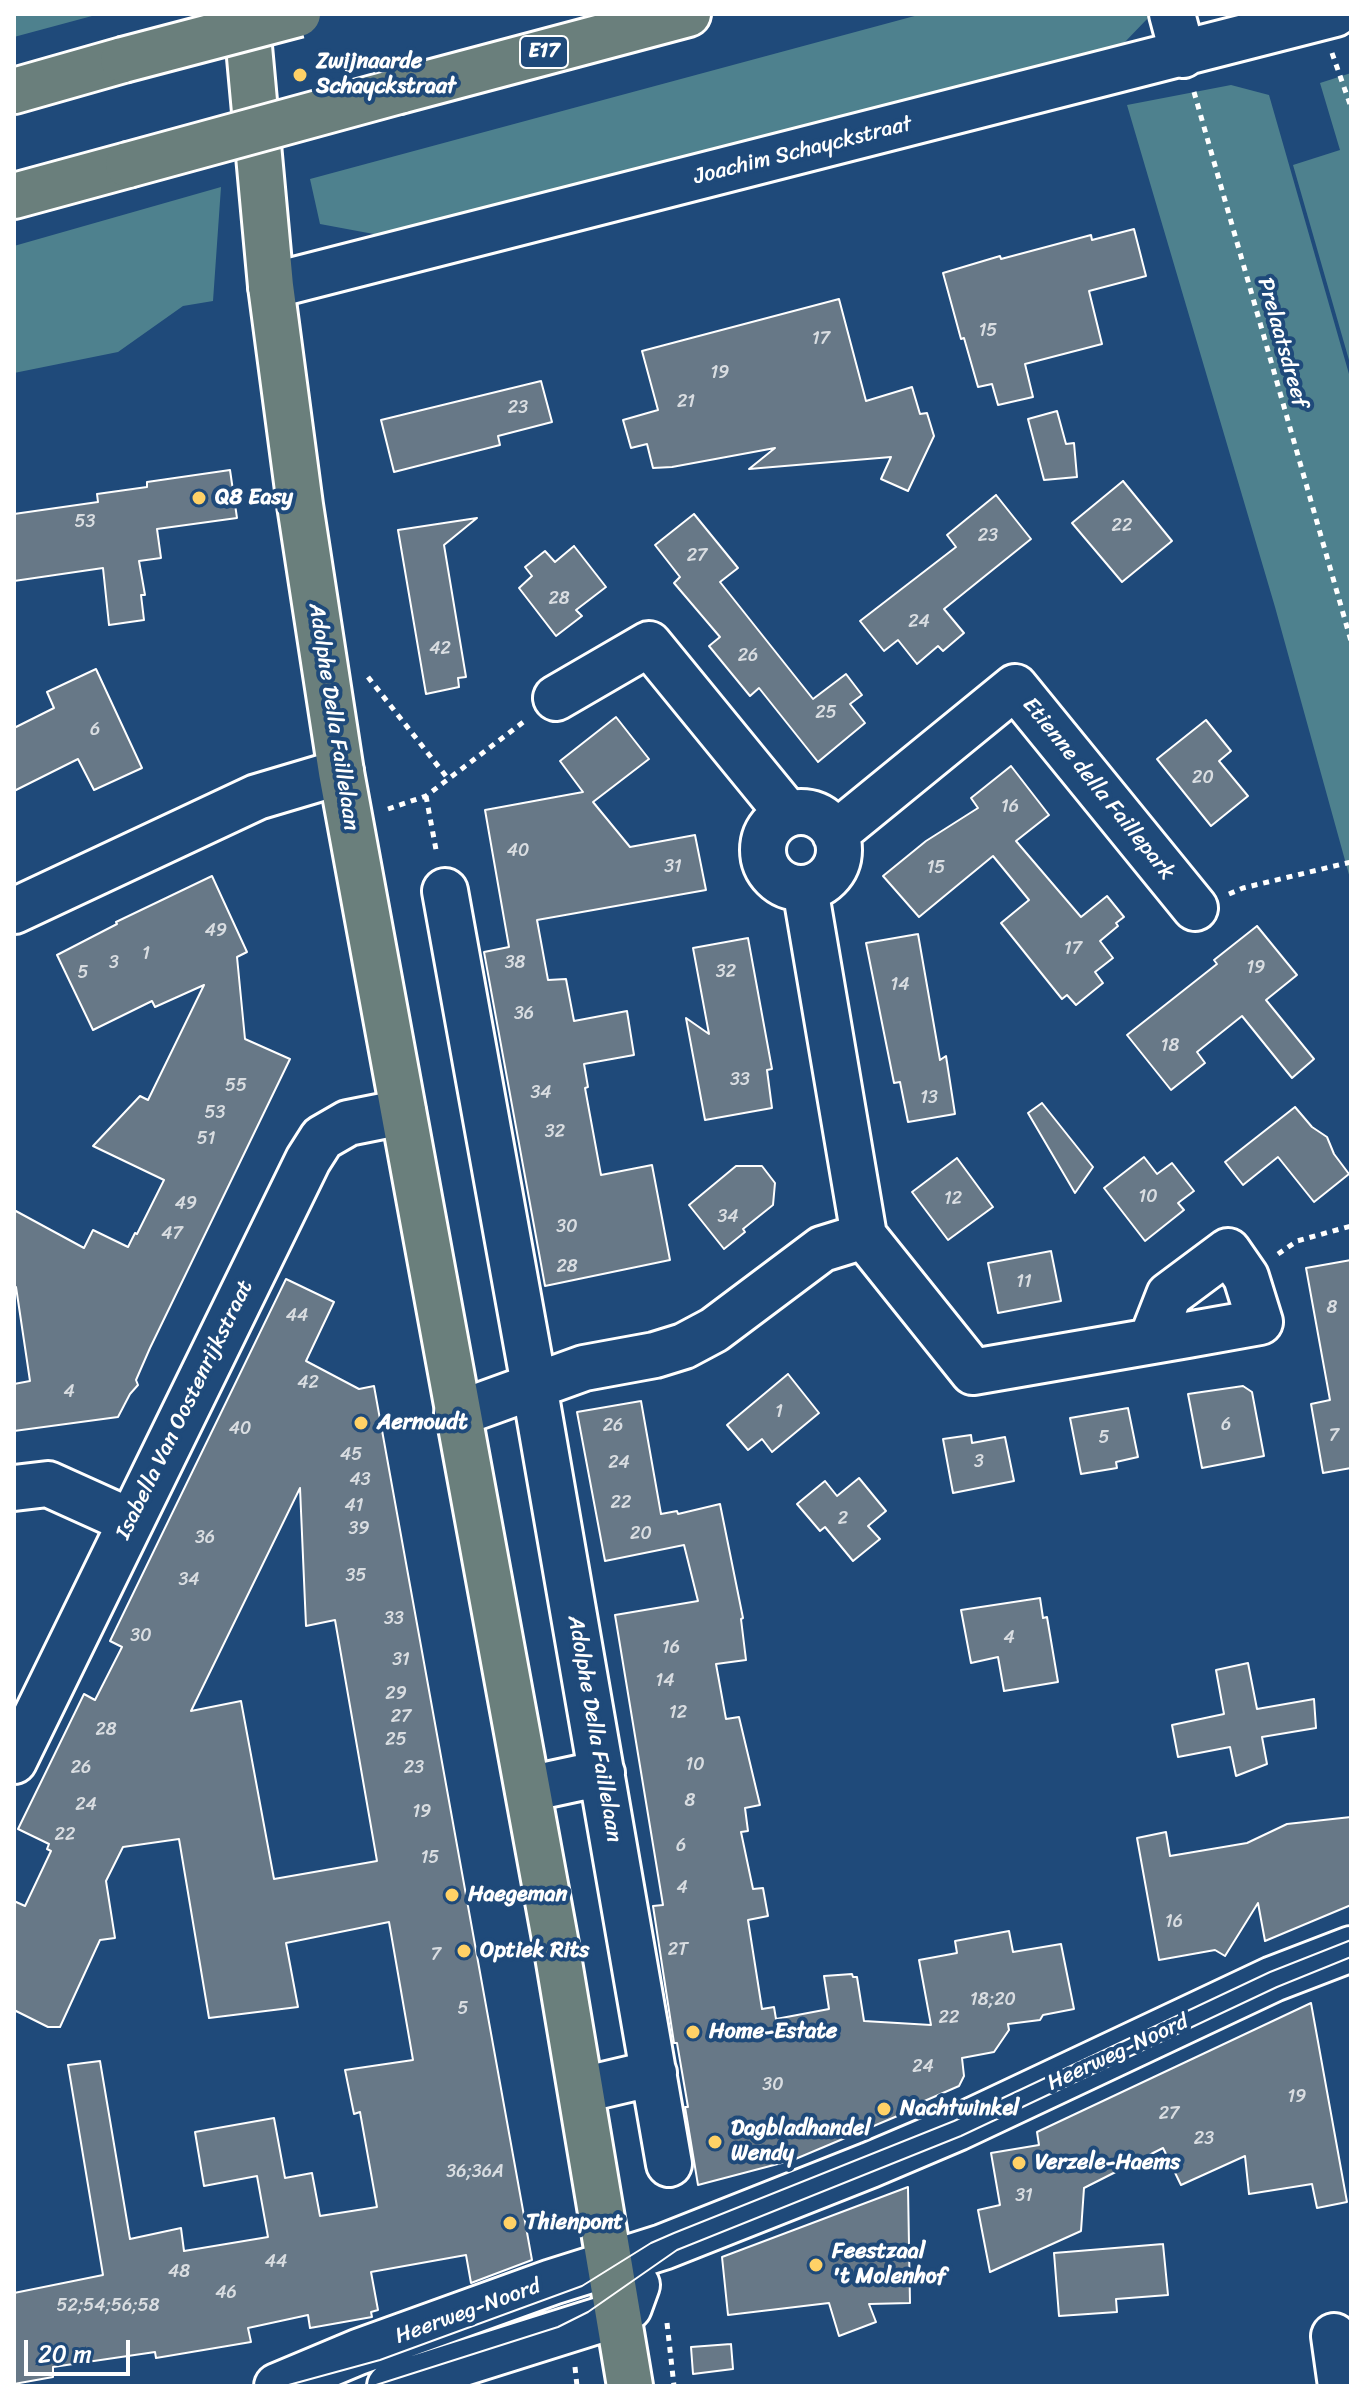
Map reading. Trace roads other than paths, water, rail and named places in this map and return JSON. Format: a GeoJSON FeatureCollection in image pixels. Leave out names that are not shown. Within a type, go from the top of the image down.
{"type":"FeatureCollection","features":[{"type":"Feature","properties":{"kind":"main road","name":"Adolphe Della Faillelaan"},"geometry":{"type":"LineString","coordinates":[[246,14],[271,286],[341,772],[582,2090],[630,2386]]}},
{"type":"Feature","properties":{"kind":"main road"},"geometry":{"type":"LineString","coordinates":[[14,91],[298,14]]}},
{"type":"Feature","properties":{"kind":"main road","name":"E17"},"geometry":{"type":"LineString","coordinates":[[14,196],[688,14]]}},
{"type":"Feature","properties":{"kind":"street","name":"Joachim Schayckstraat"},"geometry":{"type":"LineString","coordinates":[[271,286],[1178,34],[1328,16]]}},
{"type":"Feature","properties":{"kind":"street"},"geometry":{"type":"LineString","coordinates":[[556,698],[649,644],[788,814]]}},
{"type":"Feature","properties":{"kind":"street","name":"Etienne della Faillepark"},"geometry":{"type":"LineString","coordinates":[[835,834],[1015,687],[1195,908]]}},
{"type":"Feature","properties":{"kind":"street"},"geometry":{"type":"LineString","coordinates":[[14,911],[257,797],[341,772]]}},
{"type":"Feature","properties":{"kind":"street"},"geometry":{"type":"LineString","coordinates":[[809,813],[822,818],[835,834],[839,854],[836,866],[817,885],[791,887],[778,882],[769,872],[763,854],[763,841],[776,821],[788,814],[809,813]]}},
{"type":"Feature","properties":{"kind":"street"},"geometry":{"type":"LineString","coordinates":[[805,888],[864,1236],[973,1372],[1260,1322],[1246,1277]]}},
{"type":"Feature","properties":{"kind":"street","name":"Adolphe Della Faillelaan"},"geometry":{"type":"LineString","coordinates":[[445,891],[669,2164]]}},
{"type":"Feature","properties":{"kind":"street","name":"Isabella Van Oostenrijkstraat"},"geometry":{"type":"LineString","coordinates":[[14,1761],[308,1160],[322,1138],[348,1123],[403,1112]]}},
{"type":"Feature","properties":{"kind":"street"},"geometry":{"type":"LineString","coordinates":[[457,1414],[584,1368],[655,1355],[684,1346],[714,1330],[822,1249],[864,1236]]}},
{"type":"Feature","properties":{"kind":"street"},"geometry":{"type":"LineString","coordinates":[[14,1488],[48,1484],[130,1521]]}},
{"type":"Feature","properties":{"kind":"street"},"geometry":{"type":"LineString","coordinates":[[528,1789],[602,1773]]}},
{"type":"Feature","properties":{"kind":"street","name":"Heerweg-Noord"},"geometry":{"type":"LineString","coordinates":[[277,2386],[358,2352],[663,2247],[957,2128],[1273,1979],[1351,1949]]}},
{"type":"Feature","properties":{"kind":"street"},"geometry":{"type":"LineString","coordinates":[[582,2090],[654,2073]]}},
{"type":"Feature","properties":{"kind":"street"},"geometry":{"type":"LineString","coordinates":[[619,2314],[629,2307],[641,2273],[663,2247]]}},
{"type":"Feature","properties":{"kind":"street","name":"Heerweg-Noord"},"geometry":{"type":"LineString","coordinates":[[390,2386],[619,2314]]}},
{"type":"Feature","properties":{"kind":"street"},"geometry":{"type":"LineString","coordinates":[[1334,2336],[1341,2386]]}},
{"type":"Feature","properties":{"kind":"tram line"},"geometry":{"type":"LineString","coordinates":[[285,2386],[380,2360],[582,2286],[651,2243],[954,2121],[1270,1972],[1351,1940]]}},
{"type":"Feature","properties":{"kind":"tram line"},"geometry":{"type":"LineString","coordinates":[[373,2386],[558,2327],[588,2312],[677,2250],[961,2136],[1277,1987],[1351,1957]]}},
{"type":"Feature","properties":{"kind":"place","name":"Zwijnaarde Schayckstraat"},"geometry":{"type":"Point","coordinates":[300,75]}},
{"type":"Feature","properties":{"kind":"place","name":"Q8 Easy"},"geometry":{"type":"Point","coordinates":[199,498]}},
{"type":"Feature","properties":{"kind":"place","name":"Aernoudt"},"geometry":{"type":"Point","coordinates":[361,1423]}},
{"type":"Feature","properties":{"kind":"place","name":"Haegeman"},"geometry":{"type":"Point","coordinates":[452,1895]}},
{"type":"Feature","properties":{"kind":"place","name":"Optiek Rits"},"geometry":{"type":"Point","coordinates":[464,1951]}},
{"type":"Feature","properties":{"kind":"place","name":"Home-Estate"},"geometry":{"type":"Point","coordinates":[693,2032]}},
{"type":"Feature","properties":{"kind":"place","name":"Nachtwinkel"},"geometry":{"type":"Point","coordinates":[884,2109]}},
{"type":"Feature","properties":{"kind":"place","name":"Dagbladhandel Wendy"},"geometry":{"type":"Point","coordinates":[715,2142]}},
{"type":"Feature","properties":{"kind":"place","name":"Verzele-Haems"},"geometry":{"type":"Point","coordinates":[1019,2163]}},
{"type":"Feature","properties":{"kind":"place","name":"Thienpont"},"geometry":{"type":"Point","coordinates":[510,2223]}},
{"type":"Feature","properties":{"kind":"place","name":"Feestzaal 't Molenhof"},"geometry":{"type":"Point","coordinates":[816,2265]}}]}
